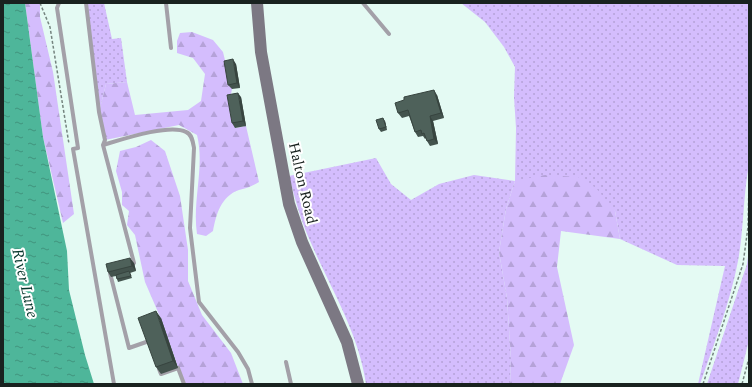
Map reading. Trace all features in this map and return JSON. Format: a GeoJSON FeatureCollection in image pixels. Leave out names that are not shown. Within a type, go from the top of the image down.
{"type":"FeatureCollection","features":[{"type":"Feature","properties":{"kind":"street","name":"Halton Road"},"geometry":{"type":"LineString","coordinates":[[257,3],[261,52],[289,204],[302,242],[347,342],[358,384]]}},
{"type":"Feature","properties":{"kind":"lane"},"geometry":{"type":"LineString","coordinates":[[58,3],[57,8],[78,148],[73,149],[114,384]]}},
{"type":"Feature","properties":{"kind":"lane"},"geometry":{"type":"LineString","coordinates":[[86,3],[99,112],[105,140],[103,145],[134,263],[121,266]]}},
{"type":"Feature","properties":{"kind":"lane"},"geometry":{"type":"LineString","coordinates":[[166,3],[171,48]]}},
{"type":"Feature","properties":{"kind":"lane"},"geometry":{"type":"LineString","coordinates":[[363,3],[389,34]]}},
{"type":"Feature","properties":{"kind":"lane"},"geometry":{"type":"LineString","coordinates":[[103,145],[160,130],[181,130],[188,132],[192,139],[194,148],[190,228],[199,302],[238,352],[248,369],[252,384]]}},
{"type":"Feature","properties":{"kind":"lane"},"geometry":{"type":"LineString","coordinates":[[115,267],[109,268],[129,348],[149,341],[151,348]]}},
{"type":"Feature","properties":{"kind":"lane"},"geometry":{"type":"LineString","coordinates":[[156,361],[160,374],[178,368],[184,384]]}},
{"type":"Feature","properties":{"kind":"lane"},"geometry":{"type":"LineString","coordinates":[[286,362],[291,384]]}},
{"type":"Feature","properties":{"kind":"path"},"geometry":{"type":"LineString","coordinates":[[703,384],[743,264],[748,227],[749,183]]}},
{"type":"Feature","properties":{"kind":"path"},"geometry":{"type":"LineString","coordinates":[[742,384],[749,358]]}},
{"type":"Feature","properties":{"kind":"green space"},"geometry":{"type":"Polygon","coordinates":[[[25,3],[40,3],[40,17],[53,72],[74,214],[63,223],[43,137],[25,3]]]}},
{"type":"Feature","properties":{"kind":"green space"},"geometry":{"type":"Polygon","coordinates":[[[86,3],[104,3],[112,39],[121,38],[127,82],[106,84],[99,112],[86,3]]]}},
{"type":"Feature","properties":{"kind":"green space"},"geometry":{"type":"Polygon","coordinates":[[[461,3],[749,3],[749,164],[740,249],[735,277],[726,308],[700,384],[698,384],[725,266],[677,265],[620,239],[615,211],[515,181],[515,67],[504,47],[485,22],[461,3]]]}},
{"type":"Feature","properties":{"kind":"green space"},"geometry":{"type":"Polygon","coordinates":[[[192,32],[213,40],[223,52],[232,89],[230,99],[236,128],[246,126],[259,182],[233,193],[224,201],[220,207],[213,231],[206,236],[197,234],[196,209],[200,159],[197,135],[179,125],[105,140],[99,112],[106,84],[127,82],[135,115],[188,110],[201,101],[205,74],[193,58],[177,53],[177,41],[180,33],[192,32]]]}},
{"type":"Feature","properties":{"kind":"green space"},"geometry":{"type":"Polygon","coordinates":[[[151,140],[165,151],[180,196],[188,250],[188,281],[202,315],[231,353],[243,384],[184,384],[161,319],[145,282],[135,235],[127,225],[129,211],[122,205],[122,192],[116,171],[120,151],[136,147],[151,140]]]}},
{"type":"Feature","properties":{"kind":"green space"},"geometry":{"type":"Polygon","coordinates":[[[376,158],[391,184],[411,200],[439,184],[474,175],[515,181],[506,209],[499,252],[507,298],[511,359],[510,384],[366,384],[357,347],[351,330],[307,235],[298,210],[289,176],[376,158]]]}},
{"type":"Feature","properties":{"kind":"green space"},"geometry":{"type":"Polygon","coordinates":[[[545,175],[578,177],[596,188],[615,211],[620,239],[561,231],[557,267],[574,345],[560,384],[510,384],[511,359],[507,298],[499,252],[506,209],[515,181],[545,175]]]}},
{"type":"Feature","properties":{"kind":"green space"},"geometry":{"type":"Polygon","coordinates":[[[749,248],[749,340],[738,384],[707,384],[747,264],[749,248]]]}},
{"type":"Feature","properties":{"kind":"water","name":"River Lune"},"geometry":{"type":"Polygon","coordinates":[[[3,3],[25,3],[43,137],[67,251],[69,290],[85,355],[94,384],[3,384],[3,3]]]}},
{"type":"Feature","properties":{"kind":"building"},"geometry":{"type":"Polygon","coordinates":[[[233,59],[237,83],[228,85],[224,61],[233,59]]]}},
{"type":"Feature","properties":{"kind":"building"},"geometry":{"type":"Polygon","coordinates":[[[434,90],[441,113],[430,116],[434,139],[427,141],[421,130],[415,132],[408,110],[398,113],[395,103],[404,100],[404,97],[434,90]]]}},
{"type":"Feature","properties":{"kind":"building"},"geometry":{"type":"Polygon","coordinates":[[[238,93],[243,121],[232,123],[227,95],[238,93]]]}},
{"type":"Feature","properties":{"kind":"building"},"geometry":{"type":"Polygon","coordinates":[[[383,118],[386,127],[379,129],[376,120],[383,118]]]}},
{"type":"Feature","properties":{"kind":"building"},"geometry":{"type":"Polygon","coordinates":[[[130,258],[132,266],[108,272],[106,264],[130,258]]]}},
{"type":"Feature","properties":{"kind":"building"},"geometry":{"type":"Polygon","coordinates":[[[129,271],[131,276],[117,279],[116,275],[129,271]]]}},
{"type":"Feature","properties":{"kind":"building"},"geometry":{"type":"Polygon","coordinates":[[[156,311],[173,361],[156,367],[138,318],[156,311]]]}}]}
